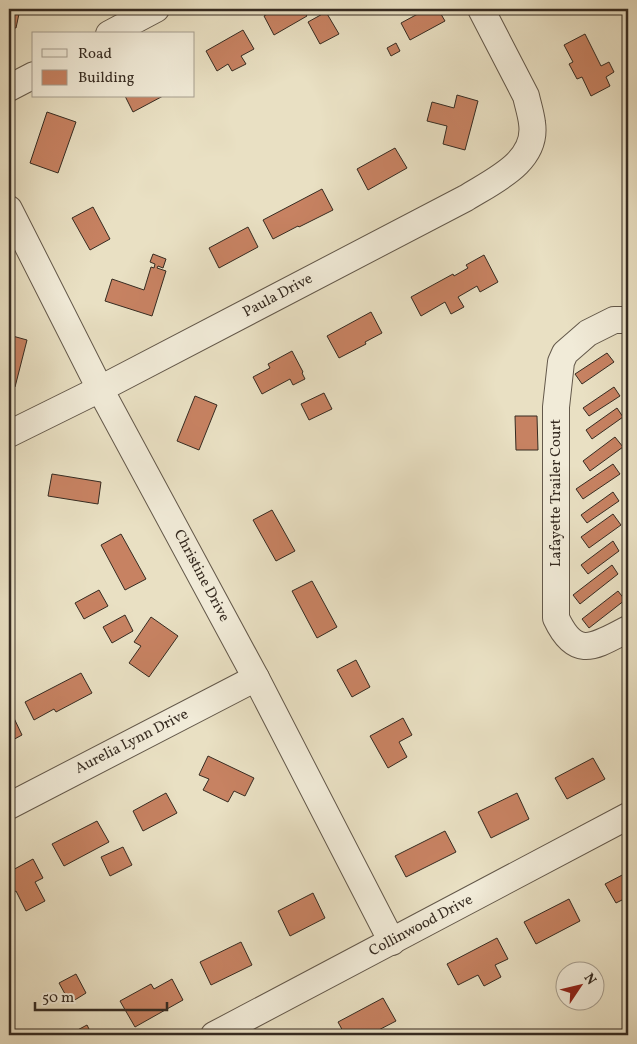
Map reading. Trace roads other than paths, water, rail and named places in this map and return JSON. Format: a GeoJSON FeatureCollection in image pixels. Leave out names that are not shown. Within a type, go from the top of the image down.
{"type":"FeatureCollection","features":[{"type":"Feature","properties":{"kind":"street"},"geometry":{"type":"LineString","coordinates":[[113,32],[156,9]]}},
{"type":"Feature","properties":{"kind":"street","name":"Paula Drive"},"geometry":{"type":"LineString","coordinates":[[9,434],[100,389],[466,198],[516,166],[525,154],[531,140],[532,124],[526,96],[481,9]]}},
{"type":"Feature","properties":{"kind":"street"},"geometry":{"type":"LineString","coordinates":[[9,88],[32,76]]}},
{"type":"Feature","properties":{"kind":"street","name":"Christine Drive"},"geometry":{"type":"LineString","coordinates":[[9,210],[100,389],[256,678],[392,942]]}},
{"type":"Feature","properties":{"kind":"street","name":"Lafayette Trailer Court"},"geometry":{"type":"LineString","coordinates":[[628,320],[614,320],[588,333],[565,353],[561,362],[556,408],[556,618],[560,627],[570,639],[582,646],[594,646],[628,629]]}},
{"type":"Feature","properties":{"kind":"street","name":"Aurelia Lynn Drive"},"geometry":{"type":"LineString","coordinates":[[9,806],[256,678]]}},
{"type":"Feature","properties":{"kind":"street","name":"Collinwood Drive"},"geometry":{"type":"LineString","coordinates":[[214,1035],[628,816]]}}]}
